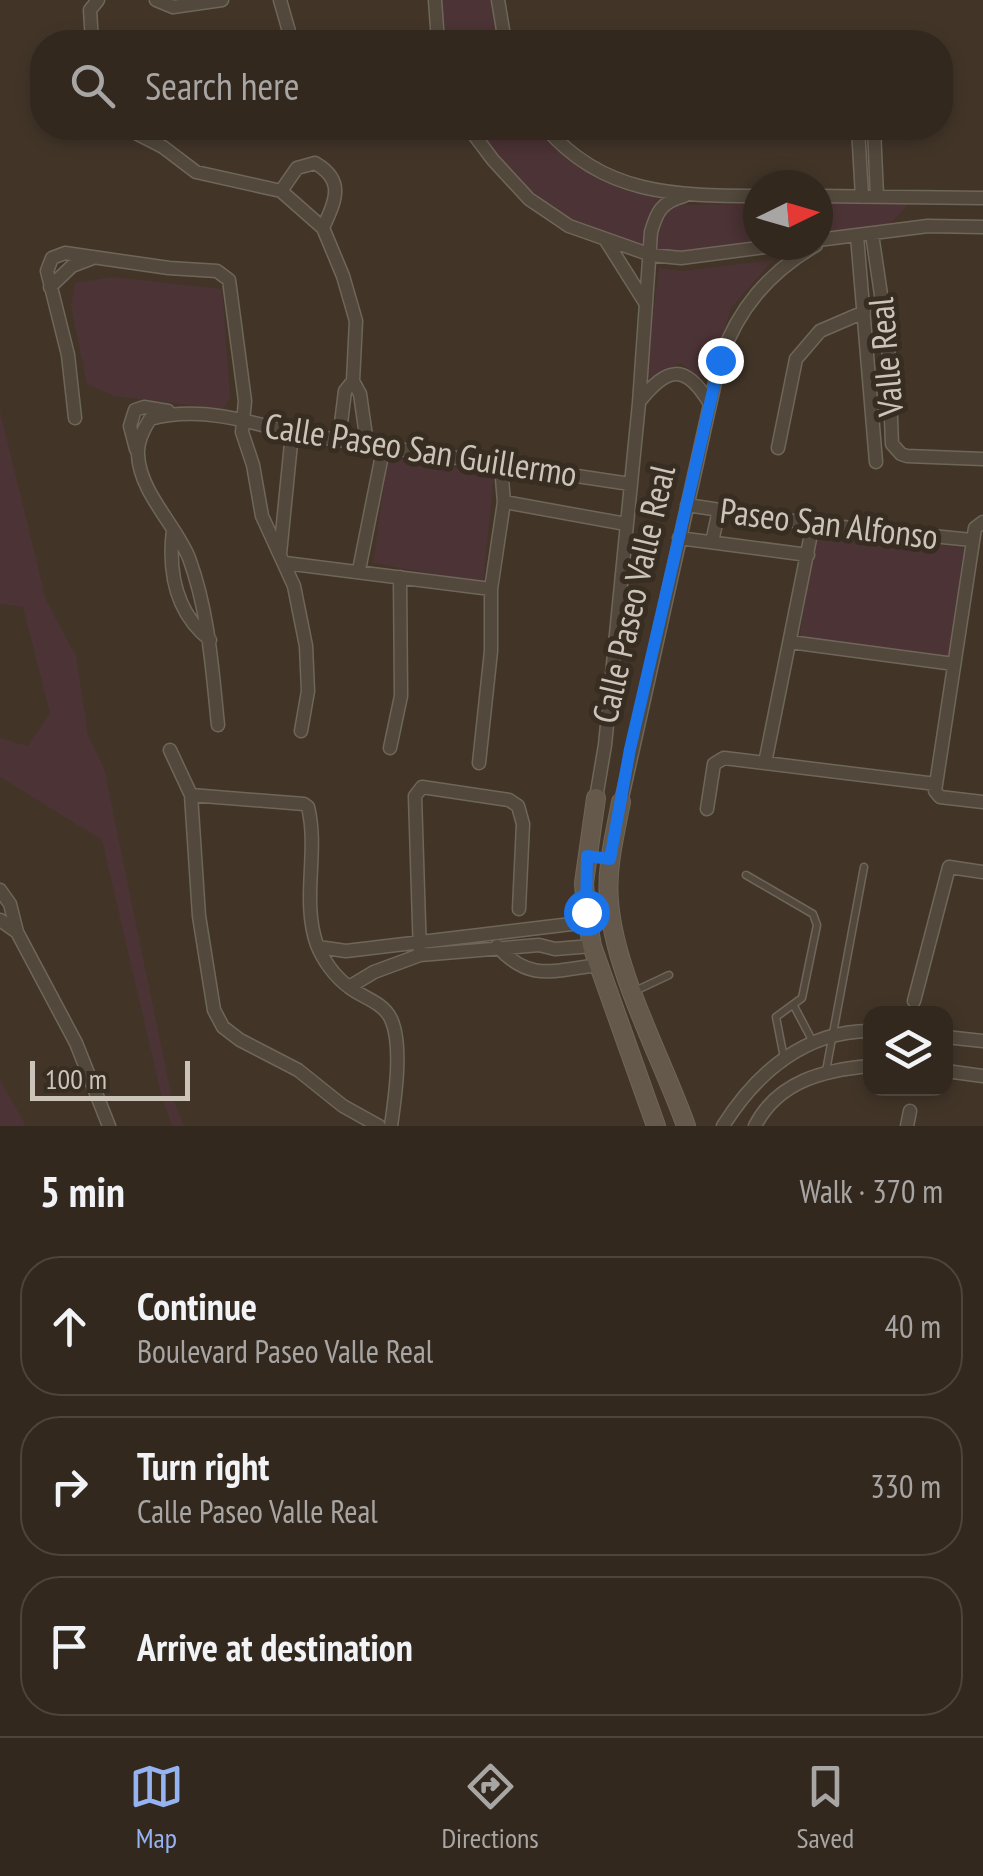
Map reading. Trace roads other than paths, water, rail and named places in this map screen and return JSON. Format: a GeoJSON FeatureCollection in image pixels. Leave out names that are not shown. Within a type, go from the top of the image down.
{"type":"FeatureCollection","features":[{"type":"Feature","properties":{"kind":"street"},"geometry":{"type":"LineString","coordinates":[[91,30],[90,10],[98,0]]}},
{"type":"Feature","properties":{"kind":"street"},"geometry":{"type":"LineString","coordinates":[[156,0],[172,7],[222,0]]}},
{"type":"Feature","properties":{"kind":"street"},"geometry":{"type":"LineString","coordinates":[[280,0],[289,30]]}},
{"type":"Feature","properties":{"kind":"street"},"geometry":{"type":"LineString","coordinates":[[435,0],[437,30]]}},
{"type":"Feature","properties":{"kind":"street"},"geometry":{"type":"LineString","coordinates":[[498,0],[503,30]]}},
{"type":"Feature","properties":{"kind":"street"},"geometry":{"type":"LineString","coordinates":[[148,140],[196,172],[281,191],[323,228],[356,320],[354,381],[360,394],[366,443]]}},
{"type":"Feature","properties":{"kind":"street"},"geometry":{"type":"LineString","coordinates":[[479,140],[529,200],[569,226],[651,255],[681,258],[743,250]]}},
{"type":"Feature","properties":{"kind":"street"},"geometry":{"type":"LineString","coordinates":[[559,140],[578,158],[625,183],[684,196],[743,196]]}},
{"type":"Feature","properties":{"kind":"street"},"geometry":{"type":"LineString","coordinates":[[859,140],[862,196]]}},
{"type":"Feature","properties":{"kind":"street"},"geometry":{"type":"LineString","coordinates":[[875,140],[877,196]]}},
{"type":"Feature","properties":{"kind":"street"},"geometry":{"type":"LineString","coordinates":[[281,191],[297,168],[315,163],[329,171],[336,200],[323,228]]}},
{"type":"Feature","properties":{"kind":"street","name":"Calle Paseo Valle Real"},"geometry":{"type":"LineString","coordinates":[[596,805],[638,403],[651,232],[656,213],[667,200],[684,196]]}},
{"type":"Feature","properties":{"kind":"street"},"geometry":{"type":"LineString","coordinates":[[833,196],[983,198]]}},
{"type":"Feature","properties":{"kind":"street"},"geometry":{"type":"LineString","coordinates":[[948,198],[948,226]]}},
{"type":"Feature","properties":{"kind":"street"},"geometry":{"type":"LineString","coordinates":[[833,240],[948,226],[983,226]]}},
{"type":"Feature","properties":{"kind":"street"},"geometry":{"type":"LineString","coordinates":[[864,235],[864,312],[876,462]]}},
{"type":"Feature","properties":{"kind":"street","name":"Valle Real"},"geometry":{"type":"LineString","coordinates":[[864,235],[888,342],[892,444],[908,456],[983,459]]}},
{"type":"Feature","properties":{"kind":"street"},"geometry":{"type":"LineString","coordinates":[[605,238],[646,305]]}},
{"type":"Feature","properties":{"kind":"street"},"geometry":{"type":"LineString","coordinates":[[75,418],[68,355],[47,271],[52,258],[66,254],[216,270],[229,280],[244,387],[244,419],[144,407],[134,410],[130,426],[146,481],[188,558],[205,608],[218,725]]}},
{"type":"Feature","properties":{"kind":"street","name":"Calle Paseo Valle Real"},"geometry":{"type":"LineString","coordinates":[[688,1123],[634,992],[612,923],[608,902],[610,859],[630,749],[720,360],[743,309],[757,290],[794,260]]}},
{"type":"Feature","properties":{"kind":"street"},"geometry":{"type":"LineString","coordinates":[[778,448],[796,360],[820,330],[864,312]]}},
{"type":"Feature","properties":{"kind":"street"},"geometry":{"type":"LineString","coordinates":[[638,403],[658,379],[671,374],[685,375],[697,382],[710,404]]}},
{"type":"Feature","properties":{"kind":"street"},"geometry":{"type":"LineString","coordinates":[[339,439],[345,391],[354,381]]}},
{"type":"Feature","properties":{"kind":"street"},"geometry":{"type":"LineString","coordinates":[[138,456],[141,433],[150,420],[175,412]]}},
{"type":"Feature","properties":{"kind":"street","name":"Calle Paseo San Guillermo"},"geometry":{"type":"LineString","coordinates":[[302,731],[308,691],[306,646],[294,586],[262,516],[253,465],[242,432],[244,419],[292,433],[630,484]]}},
{"type":"Feature","properties":{"kind":"street"},"geometry":{"type":"LineString","coordinates":[[292,433],[282,558],[315,566],[491,589]]}},
{"type":"Feature","properties":{"kind":"street"},"geometry":{"type":"LineString","coordinates":[[360,570],[384,446]]}},
{"type":"Feature","properties":{"kind":"street"},"geometry":{"type":"LineString","coordinates":[[504,502],[502,480],[509,464]]}},
{"type":"Feature","properties":{"kind":"street","name":"Calle Paseo San Guillermo"},"geometry":{"type":"LineString","coordinates":[[479,764],[491,650],[491,589],[504,502],[626,524]]}},
{"type":"Feature","properties":{"kind":"street","name":"Paseo San Alfonso"},"geometry":{"type":"LineString","coordinates":[[686,505],[813,524],[972,540]]}},
{"type":"Feature","properties":{"kind":"street"},"geometry":{"type":"LineString","coordinates":[[712,542],[719,510]]}},
{"type":"Feature","properties":{"kind":"street","name":"Paseo San Alfonso"},"geometry":{"type":"LineString","coordinates":[[936,784],[974,528],[983,522]]}},
{"type":"Feature","properties":{"kind":"street"},"geometry":{"type":"LineString","coordinates":[[765,763],[813,524]]}},
{"type":"Feature","properties":{"kind":"street"},"geometry":{"type":"LineString","coordinates":[[173,530],[170,566],[174,584],[192,624],[210,640]]}},
{"type":"Feature","properties":{"kind":"street"},"geometry":{"type":"LineString","coordinates":[[679,538],[808,555]]}},
{"type":"Feature","properties":{"kind":"street"},"geometry":{"type":"LineString","coordinates":[[294,586],[315,566]]}},
{"type":"Feature","properties":{"kind":"street"},"geometry":{"type":"LineString","coordinates":[[390,748],[401,696],[400,577]]}},
{"type":"Feature","properties":{"kind":"street"},"geometry":{"type":"LineString","coordinates":[[790,642],[954,664]]}},
{"type":"Feature","properties":{"kind":"street"},"geometry":{"type":"LineString","coordinates":[[605,745],[630,749]]}},
{"type":"Feature","properties":{"kind":"street"},"geometry":{"type":"LineString","coordinates":[[170,750],[192,795],[199,916],[214,1010],[223,1027],[298,1070],[344,1106],[379,1126]]}},
{"type":"Feature","properties":{"kind":"street"},"geometry":{"type":"LineString","coordinates":[[707,809],[716,761],[724,758],[936,784],[935,791],[940,797],[983,802]]}},
{"type":"Feature","properties":{"kind":"street"},"geometry":{"type":"LineString","coordinates":[[420,947],[415,796],[422,786],[510,800],[518,806],[523,824],[519,909]]}},
{"type":"Feature","properties":{"kind":"street"},"geometry":{"type":"LineString","coordinates":[[192,795],[308,807],[310,916],[318,947],[334,973],[380,1005],[391,1018],[396,1036],[391,1126]]}},
{"type":"Feature","properties":{"kind":"street"},"geometry":{"type":"LineString","coordinates":[[620,808],[596,805],[584,897],[592,946],[656,1126]]}},
{"type":"Feature","properties":{"kind":"street"},"geometry":{"type":"LineString","coordinates":[[587,856],[610,859]]}},
{"type":"Feature","properties":{"kind":"street"},"geometry":{"type":"LineString","coordinates":[[914,1001],[949,867],[983,872]]}},
{"type":"Feature","properties":{"kind":"street"},"geometry":{"type":"LineString","coordinates":[[0,890],[10,904],[17,932],[76,1043],[109,1126]]}},
{"type":"Feature","properties":{"kind":"street"},"geometry":{"type":"LineString","coordinates":[[0,920],[17,932]]}},
{"type":"Feature","properties":{"kind":"street"},"geometry":{"type":"LineString","coordinates":[[349,987],[420,947],[487,932],[588,922]]}},
{"type":"Feature","properties":{"kind":"street"},"geometry":{"type":"LineString","coordinates":[[487,932],[499,949],[530,972],[599,965]]}},
{"type":"Feature","properties":{"kind":"street"},"geometry":{"type":"LineString","coordinates":[[318,947],[346,951],[592,946]]}},
{"type":"Feature","properties":{"kind":"street"},"geometry":{"type":"LineString","coordinates":[[334,973],[336,962],[346,951]]}},
{"type":"Feature","properties":{"kind":"street"},"geometry":{"type":"LineString","coordinates":[[374,972],[380,1005]]}},
{"type":"Feature","properties":{"kind":"street"},"geometry":{"type":"LineString","coordinates":[[723,1126],[762,1075],[784,1059],[831,1035],[863,1031]]}},
{"type":"Feature","properties":{"kind":"street"},"geometry":{"type":"LineString","coordinates":[[953,1038],[983,1041]]}},
{"type":"Feature","properties":{"kind":"street"},"geometry":{"type":"LineString","coordinates":[[754,1126],[778,1096],[826,1071],[863,1067]]}},
{"type":"Feature","properties":{"kind":"street"},"geometry":{"type":"LineString","coordinates":[[953,1073],[983,1076]]}},
{"type":"Feature","properties":{"kind":"street"},"geometry":{"type":"LineString","coordinates":[[647,1102],[659,1088],[674,1090]]}},
{"type":"Feature","properties":{"kind":"lane"},"geometry":{"type":"LineString","coordinates":[[826,1071],[864,867]]}},
{"type":"Feature","properties":{"kind":"lane"},"geometry":{"type":"LineString","coordinates":[[746,875],[813,914],[816,937],[802,998],[776,1016],[784,1059]]}},
{"type":"Feature","properties":{"kind":"lane"},"geometry":{"type":"LineString","coordinates":[[634,992],[669,974]]}},
{"type":"Feature","properties":{"kind":"lane"},"geometry":{"type":"LineString","coordinates":[[794,1006],[813,1042]]}}]}
